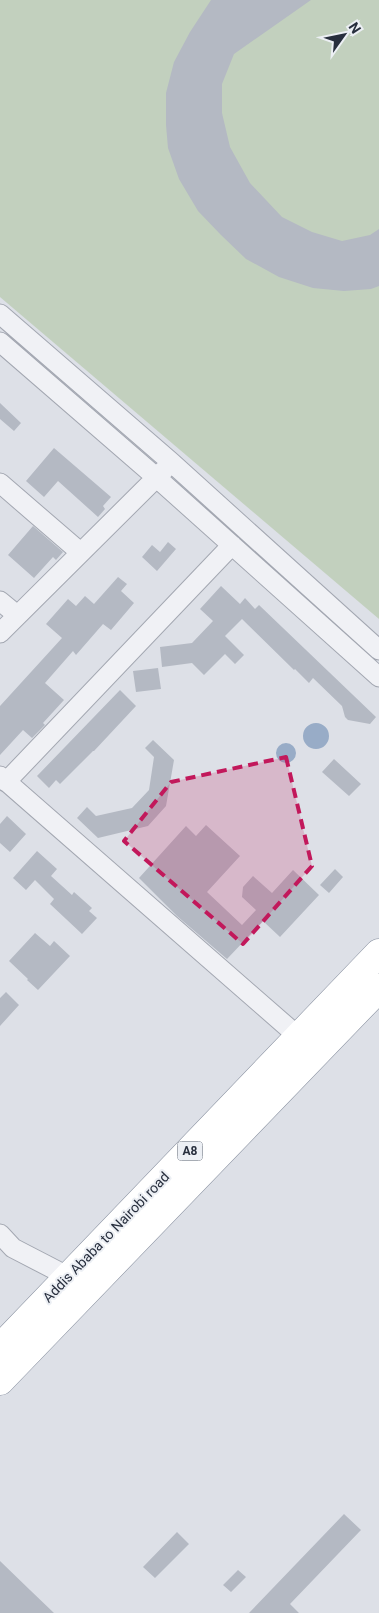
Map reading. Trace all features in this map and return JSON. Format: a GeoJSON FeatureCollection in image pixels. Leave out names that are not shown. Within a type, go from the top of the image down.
{"type":"FeatureCollection","features":[{"type":"Feature","properties":{"kind":"highway","name":"Addis Ababa to Nairobi road"},"geometry":{"type":"LineString","coordinates":[[0,1382],[308,1045],[379,954]]}},
{"type":"Feature","properties":{"kind":"highway","name":"Addis Ababa to Nairobi road"},"geometry":{"type":"LineString","coordinates":[[0,1348],[69,1277],[308,1045],[379,988]]}},
{"type":"Feature","properties":{"kind":"street"},"geometry":{"type":"LineString","coordinates":[[0,314],[171,462],[379,650]]}},
{"type":"Feature","properties":{"kind":"street"},"geometry":{"type":"LineString","coordinates":[[0,342],[157,478],[379,677]]}},
{"type":"Feature","properties":{"kind":"street"},"geometry":{"type":"LineString","coordinates":[[0,633],[171,462]]}},
{"type":"Feature","properties":{"kind":"street"},"geometry":{"type":"LineString","coordinates":[[0,483],[80,552]]}},
{"type":"Feature","properties":{"kind":"street"},"geometry":{"type":"LineString","coordinates":[[232,545],[3,779],[308,1045]]}},
{"type":"Feature","properties":{"kind":"street"},"geometry":{"type":"LineString","coordinates":[[0,601],[17,615]]}},
{"type":"Feature","properties":{"kind":"street"},"geometry":{"type":"LineString","coordinates":[[0,1234],[13,1248],[69,1277]]}},
{"type":"Feature","properties":{"kind":"highlighted area"},"geometry":{"type":"Polygon","coordinates":[[[286,757],[312,866],[243,944],[124,841],[171,782],[286,757]]]}},
{"type":"Feature","properties":{"kind":"green space"},"geometry":{"type":"Polygon","coordinates":[[[0,0],[379,0],[379,619],[0,297],[0,0]]]}},
{"type":"Feature","properties":{"kind":"water"},"geometry":{"type":"Polygon","coordinates":[[[316,723],[325,727],[329,736],[325,745],[316,749],[307,745],[303,736],[307,727],[316,723]]]}},
{"type":"Feature","properties":{"kind":"water"},"geometry":{"type":"Polygon","coordinates":[[[286,743],[293,746],[296,753],[293,760],[286,763],[279,760],[276,753],[279,746],[286,743]]]}},
{"type":"Feature","properties":{"kind":"building"},"geometry":{"type":"Polygon","coordinates":[[[211,0],[311,0],[234,54],[222,84],[222,113],[230,147],[250,183],[282,217],[312,232],[342,241],[370,235],[379,229],[379,286],[371,289],[344,291],[313,288],[279,277],[246,259],[221,235],[198,211],[179,179],[168,148],[166,93],[174,62],[190,32],[211,0]]]}},
{"type":"Feature","properties":{"kind":"building"},"geometry":{"type":"Polygon","coordinates":[[[0,403],[21,423],[14,431],[0,419],[0,403]]]}},
{"type":"Feature","properties":{"kind":"building"},"geometry":{"type":"Polygon","coordinates":[[[54,448],[111,497],[103,506],[105,509],[98,517],[58,481],[44,497],[26,481],[54,448]]]}},
{"type":"Feature","properties":{"kind":"building"},"geometry":{"type":"Polygon","coordinates":[[[33,526],[63,552],[56,560],[53,557],[34,578],[8,555],[33,526]]]}},
{"type":"Feature","properties":{"kind":"building"},"geometry":{"type":"Polygon","coordinates":[[[168,542],[176,549],[157,571],[142,557],[152,545],[160,552],[168,542]]]}},
{"type":"Feature","properties":{"kind":"building"},"geometry":{"type":"Polygon","coordinates":[[[118,577],[127,584],[121,591],[134,603],[111,630],[103,624],[76,655],[73,651],[45,683],[64,700],[43,723],[45,725],[32,738],[23,730],[0,755],[0,706],[62,638],[46,624],[68,599],[76,606],[85,596],[94,604],[118,577]]]}},
{"type":"Feature","properties":{"kind":"building"},"geometry":{"type":"Polygon","coordinates":[[[221,586],[240,604],[245,598],[255,609],[259,605],[376,717],[370,724],[348,720],[345,717],[342,706],[313,678],[309,683],[242,619],[225,636],[244,655],[235,664],[225,654],[204,675],[192,663],[162,667],[160,647],[192,643],[213,621],[200,609],[221,586]]]}},
{"type":"Feature","properties":{"kind":"building"},"geometry":{"type":"Polygon","coordinates":[[[158,668],[161,689],[136,692],[133,671],[158,668]]]}},
{"type":"Feature","properties":{"kind":"building"},"geometry":{"type":"Polygon","coordinates":[[[120,690],[136,706],[60,784],[56,780],[49,788],[37,776],[120,690]]]}},
{"type":"Feature","properties":{"kind":"building"},"geometry":{"type":"Polygon","coordinates":[[[153,740],[174,760],[166,806],[148,826],[98,838],[77,818],[87,807],[96,816],[132,808],[149,790],[154,757],[145,748],[153,740]]]}},
{"type":"Feature","properties":{"kind":"building"},"geometry":{"type":"Polygon","coordinates":[[[334,759],[361,784],[349,796],[322,772],[334,759]]]}},
{"type":"Feature","properties":{"kind":"building"},"geometry":{"type":"Polygon","coordinates":[[[7,816],[26,834],[10,852],[0,843],[0,824],[7,816]]]}},
{"type":"Feature","properties":{"kind":"building"},"geometry":{"type":"Polygon","coordinates":[[[206,825],[240,856],[207,892],[242,925],[256,910],[242,897],[243,887],[253,876],[272,893],[293,870],[319,895],[280,937],[263,921],[227,959],[177,916],[139,878],[186,826],[196,836],[206,825]]]}},
{"type":"Feature","properties":{"kind":"building"},"geometry":{"type":"Polygon","coordinates":[[[37,851],[57,869],[51,876],[72,895],[74,892],[92,908],[89,911],[97,918],[82,934],[50,904],[54,899],[35,880],[26,890],[13,878],[37,851]]]}},
{"type":"Feature","properties":{"kind":"building"},"geometry":{"type":"Polygon","coordinates":[[[335,869],[343,877],[329,893],[320,885],[335,869]]]}},
{"type":"Feature","properties":{"kind":"building"},"geometry":{"type":"Polygon","coordinates":[[[35,933],[50,946],[54,941],[70,956],[38,990],[9,961],[35,933]]]}},
{"type":"Feature","properties":{"kind":"building"},"geometry":{"type":"Polygon","coordinates":[[[6,992],[19,1005],[0,1026],[0,998],[6,992]]]}},
{"type":"Feature","properties":{"kind":"building"},"geometry":{"type":"Polygon","coordinates":[[[344,1514],[361,1530],[290,1604],[299,1613],[249,1613],[344,1514]]]}},
{"type":"Feature","properties":{"kind":"building"},"geometry":{"type":"Polygon","coordinates":[[[177,1532],[189,1544],[155,1578],[143,1567],[177,1532]]]}},
{"type":"Feature","properties":{"kind":"building"},"geometry":{"type":"Polygon","coordinates":[[[0,1561],[30,1590],[54,1613],[0,1613],[0,1561]]]}},
{"type":"Feature","properties":{"kind":"building"},"geometry":{"type":"Polygon","coordinates":[[[238,1570],[246,1577],[231,1592],[223,1585],[238,1570]]]}}]}
